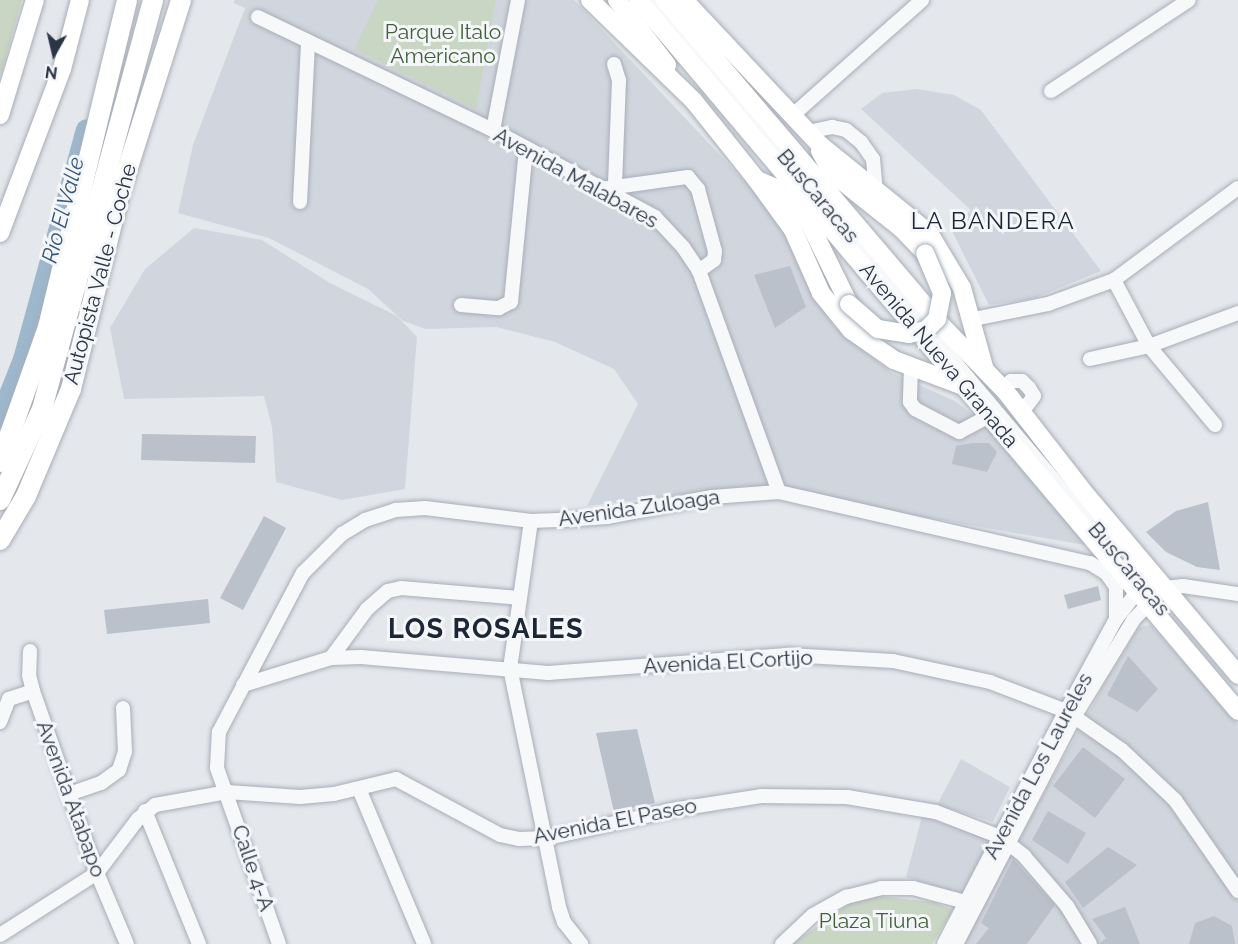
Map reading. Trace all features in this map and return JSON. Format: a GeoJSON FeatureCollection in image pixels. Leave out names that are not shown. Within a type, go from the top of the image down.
{"type":"FeatureCollection","features":[{"type":"Feature","properties":{"kind":"highway","name":"Autopista Valle - Coche"},"geometry":{"type":"LineString","coordinates":[[0,462],[48,327],[127,0]]}},
{"type":"Feature","properties":{"kind":"highway"},"geometry":{"type":"LineString","coordinates":[[0,500],[42,409],[153,0]]}},
{"type":"Feature","properties":{"kind":"highway","name":"Autopista Valle - Coche"},"geometry":{"type":"LineString","coordinates":[[0,540],[26,496],[71,389],[118,199],[181,0]]}},
{"type":"Feature","properties":{"kind":"highway"},"geometry":{"type":"LineString","coordinates":[[169,33],[192,0]]}},
{"type":"Feature","properties":{"kind":"main road"},"geometry":{"type":"LineString","coordinates":[[0,115],[34,0]]}},
{"type":"Feature","properties":{"kind":"main road"},"geometry":{"type":"LineString","coordinates":[[0,233],[7,194],[62,69],[80,0]]}},
{"type":"Feature","properties":{"kind":"main road"},"geometry":{"type":"LineString","coordinates":[[590,0],[672,84],[693,100]]}},
{"type":"Feature","properties":{"kind":"main road"},"geometry":{"type":"LineString","coordinates":[[617,0],[793,230],[814,280],[833,310],[870,345],[911,368],[966,387]]}},
{"type":"Feature","properties":{"kind":"main road","name":"Avenida Nueva Granada"},"geometry":{"type":"LineString","coordinates":[[638,0],[1104,552],[1238,675]]}},
{"type":"Feature","properties":{"kind":"main road","name":"Avenida Nueva Granada"},"geometry":{"type":"LineString","coordinates":[[665,0],[946,330],[984,367],[1022,411],[1150,594],[1238,711]]}},
{"type":"Feature","properties":{"kind":"main road"},"geometry":{"type":"LineString","coordinates":[[684,0],[813,138],[876,192],[912,215],[929,233],[947,258],[974,318],[984,367]]}},
{"type":"Feature","properties":{"kind":"main road"},"geometry":{"type":"LineString","coordinates":[[702,0],[706,22]]}},
{"type":"Feature","properties":{"kind":"main road"},"geometry":{"type":"LineString","coordinates":[[783,170],[788,185],[819,238],[833,279],[849,304],[878,329],[909,334],[926,330],[937,319],[942,293],[925,254],[901,228],[854,192],[823,161],[813,138]]}},
{"type":"Feature","properties":{"kind":"main road"},"geometry":{"type":"LineString","coordinates":[[805,163],[830,185],[854,192]]}},
{"type":"Feature","properties":{"kind":"main road"},"geometry":{"type":"LineString","coordinates":[[756,179],[780,190],[819,238]]}},
{"type":"Feature","properties":{"kind":"street"},"geometry":{"type":"LineString","coordinates":[[493,130],[518,0]]}},
{"type":"Feature","properties":{"kind":"street","name":"BusCaracas"},"geometry":{"type":"LineString","coordinates":[[651,0],[1238,697]]}},
{"type":"Feature","properties":{"kind":"street"},"geometry":{"type":"LineString","coordinates":[[793,115],[922,0]]}},
{"type":"Feature","properties":{"kind":"street"},"geometry":{"type":"LineString","coordinates":[[1051,91],[1189,0]]}},
{"type":"Feature","properties":{"kind":"street","name":"Avenida Malabares"},"geometry":{"type":"LineString","coordinates":[[258,17],[493,130],[608,188],[655,217],[683,248],[699,271],[779,492]]}},
{"type":"Feature","properties":{"kind":"street"},"geometry":{"type":"LineString","coordinates":[[300,202],[309,42]]}},
{"type":"Feature","properties":{"kind":"street"},"geometry":{"type":"LineString","coordinates":[[614,64],[619,80],[608,188],[688,177],[698,189],[715,251],[714,260],[699,271]]}},
{"type":"Feature","properties":{"kind":"street"},"geometry":{"type":"LineString","coordinates":[[813,138],[832,127],[846,130],[861,142],[873,159],[876,192]]}},
{"type":"Feature","properties":{"kind":"street"},"geometry":{"type":"LineString","coordinates":[[461,305],[499,308],[510,302],[526,148]]}},
{"type":"Feature","properties":{"kind":"street"},"geometry":{"type":"LineString","coordinates":[[974,318],[1048,304],[1114,280],[1238,188]]}},
{"type":"Feature","properties":{"kind":"street"},"geometry":{"type":"LineString","coordinates":[[1114,280],[1149,346],[1215,425]]}},
{"type":"Feature","properties":{"kind":"street"},"geometry":{"type":"LineString","coordinates":[[1090,359],[1149,346],[1238,313]]}},
{"type":"Feature","properties":{"kind":"street"},"geometry":{"type":"LineString","coordinates":[[911,368],[910,402],[915,409],[959,432],[989,416]]}},
{"type":"Feature","properties":{"kind":"street","name":"Avenida Zuloaga"},"geometry":{"type":"LineString","coordinates":[[227,792],[216,752],[219,732],[303,573],[342,534],[365,519],[395,510],[425,508],[531,521],[608,517],[712,497],[779,492],[1090,563],[1111,579],[1119,594],[1116,619]]}},
{"type":"Feature","properties":{"kind":"street"},"geometry":{"type":"LineString","coordinates":[[531,521],[510,668],[548,838],[559,907],[564,922],[581,944]]}},
{"type":"Feature","properties":{"kind":"street","name":"Avenida Zuloaga"},"geometry":{"type":"LineString","coordinates":[[1053,553],[1104,552]]}},
{"type":"Feature","properties":{"kind":"street"},"geometry":{"type":"LineString","coordinates":[[331,658],[368,609],[388,591],[401,588],[519,598]]}},
{"type":"Feature","properties":{"kind":"street"},"geometry":{"type":"LineString","coordinates":[[1150,594],[1238,594]]}},
{"type":"Feature","properties":{"kind":"street","name":"Avenida Los Laureles"},"geometry":{"type":"LineString","coordinates":[[944,944],[971,903],[1070,714],[1116,619],[1150,594]]}},
{"type":"Feature","properties":{"kind":"street","name":"Avenida Los Laureles"},"geometry":{"type":"LineString","coordinates":[[1070,714],[1150,594]]}},
{"type":"Feature","properties":{"kind":"street","name":"Avenida Atabapo"},"geometry":{"type":"LineString","coordinates":[[30,651],[28,675],[33,691],[97,873],[127,944]]}},
{"type":"Feature","properties":{"kind":"street","name":"Avenida El Cortijo"},"geometry":{"type":"LineString","coordinates":[[243,685],[331,658],[510,668],[548,673],[789,655],[893,661],[990,682],[1070,714],[1122,750],[1175,800],[1238,891]]}},
{"type":"Feature","properties":{"kind":"street"},"geometry":{"type":"LineString","coordinates":[[0,722],[9,699],[33,691]]}},
{"type":"Feature","properties":{"kind":"street"},"geometry":{"type":"LineString","coordinates":[[69,794],[101,783],[119,770],[125,753],[123,708]]}},
{"type":"Feature","properties":{"kind":"street","name":"Avenida El Paseo"},"geometry":{"type":"LineString","coordinates":[[145,810],[155,804],[227,792],[300,797],[359,789],[388,780],[404,781],[500,835],[548,838],[672,810],[781,795],[847,797],[919,808],[955,817],[1004,839],[1049,882],[1090,944]]}},
{"type":"Feature","properties":{"kind":"street"},"geometry":{"type":"LineString","coordinates":[[359,789],[424,944]]}},
{"type":"Feature","properties":{"kind":"street","name":"Calle 4-A"},"geometry":{"type":"LineString","coordinates":[[227,792],[279,944]]}},
{"type":"Feature","properties":{"kind":"street"},"geometry":{"type":"LineString","coordinates":[[0,935],[97,873],[145,810]]}},
{"type":"Feature","properties":{"kind":"street"},"geometry":{"type":"LineString","coordinates":[[145,810],[199,944]]}},
{"type":"Feature","properties":{"kind":"street"},"geometry":{"type":"LineString","coordinates":[[782,944],[813,915],[846,897],[881,888],[913,888],[971,903]]}},
{"type":"Feature","properties":{"kind":"street","name":"Avenida Los Laureles"},"geometry":{"type":"LineString","coordinates":[[956,944],[971,903]]}},
{"type":"Feature","properties":{"kind":"shaded area"},"geometry":{"type":"Polygon","coordinates":[[[235,0],[574,0],[780,219],[833,325],[892,373],[955,401],[982,422],[1010,450],[1090,546],[747,486],[587,506],[638,404],[614,369],[555,342],[496,327],[426,329],[403,321],[368,289],[269,238],[178,213],[193,145],[245,8],[233,3],[235,0]]]}},
{"type":"Feature","properties":{"kind":"shaded area"},"geometry":{"type":"Polygon","coordinates":[[[917,89],[954,95],[981,110],[1101,271],[1035,298],[989,305],[952,231],[971,210],[861,109],[882,93],[917,89]]]}},
{"type":"Feature","properties":{"kind":"shaded area"},"geometry":{"type":"Polygon","coordinates":[[[194,228],[262,240],[330,283],[397,316],[417,337],[405,489],[342,500],[276,482],[272,427],[264,396],[124,399],[110,328],[145,269],[194,228]]]}},
{"type":"Feature","properties":{"kind":"shaded area"},"geometry":{"type":"Polygon","coordinates":[[[1151,625],[1238,724],[1238,944],[960,944],[1109,676],[1139,627],[1151,625]]]}},
{"type":"Feature","properties":{"kind":"shaded area"},"geometry":{"type":"Polygon","coordinates":[[[961,759],[1010,787],[993,822],[937,805],[961,759]]]}},
{"type":"Feature","properties":{"kind":"shaded area"},"geometry":{"type":"Polygon","coordinates":[[[922,816],[992,840],[963,896],[906,877],[922,816]]]}},
{"type":"Feature","properties":{"kind":"green space"},"geometry":{"type":"Polygon","coordinates":[[[0,0],[22,0],[0,77],[0,0]]]}},
{"type":"Feature","properties":{"kind":"green space","name":"Parque Italo Americano"},"geometry":{"type":"Polygon","coordinates":[[[378,0],[496,0],[476,109],[354,49],[378,0]]]}},
{"type":"Feature","properties":{"kind":"green space","name":"Plaza Tiuna"},"geometry":{"type":"Polygon","coordinates":[[[877,896],[933,902],[953,910],[932,944],[792,944],[853,901],[877,896]]]}},
{"type":"Feature","properties":{"kind":"building"},"geometry":{"type":"Polygon","coordinates":[[[790,266],[806,307],[775,328],[754,275],[790,266]]]}},
{"type":"Feature","properties":{"kind":"building"},"geometry":{"type":"Polygon","coordinates":[[[142,434],[256,436],[255,463],[141,460],[142,434]]]}},
{"type":"Feature","properties":{"kind":"building"},"geometry":{"type":"Polygon","coordinates":[[[989,443],[997,452],[987,472],[952,464],[956,446],[989,443]]]}},
{"type":"Feature","properties":{"kind":"building"},"geometry":{"type":"Polygon","coordinates":[[[1208,502],[1220,570],[1197,567],[1166,552],[1146,532],[1176,511],[1208,502]]]}},
{"type":"Feature","properties":{"kind":"building"},"geometry":{"type":"Polygon","coordinates":[[[264,516],[286,528],[243,610],[220,598],[264,516]]]}},
{"type":"Feature","properties":{"kind":"building"},"geometry":{"type":"Polygon","coordinates":[[[1098,586],[1101,600],[1068,609],[1064,595],[1098,586]]]}},
{"type":"Feature","properties":{"kind":"building"},"geometry":{"type":"Polygon","coordinates":[[[208,599],[210,623],[107,634],[104,610],[208,599]]]}},
{"type":"Feature","properties":{"kind":"building"},"geometry":{"type":"Polygon","coordinates":[[[1128,656],[1158,689],[1137,712],[1107,695],[1128,656]]]}},
{"type":"Feature","properties":{"kind":"building"},"geometry":{"type":"Polygon","coordinates":[[[637,729],[655,803],[614,812],[596,733],[637,729]]]}},
{"type":"Feature","properties":{"kind":"building"},"geometry":{"type":"Polygon","coordinates":[[[1083,747],[1125,779],[1095,818],[1053,786],[1083,747]]]}},
{"type":"Feature","properties":{"kind":"building"},"geometry":{"type":"Polygon","coordinates":[[[1048,811],[1086,833],[1068,864],[1032,840],[1048,811]]]}},
{"type":"Feature","properties":{"kind":"building"},"geometry":{"type":"Polygon","coordinates":[[[1108,847],[1137,865],[1083,908],[1065,882],[1108,847]]]}},
{"type":"Feature","properties":{"kind":"building"},"geometry":{"type":"Polygon","coordinates":[[[1013,859],[1055,905],[1027,944],[976,944],[989,928],[981,923],[1013,859]]]}},
{"type":"Feature","properties":{"kind":"building"},"geometry":{"type":"Polygon","coordinates":[[[1125,907],[1140,944],[1099,944],[1106,938],[1092,919],[1125,907]]]}},
{"type":"Feature","properties":{"kind":"building"},"geometry":{"type":"Polygon","coordinates":[[[1214,916],[1232,926],[1235,944],[1189,944],[1195,923],[1214,916]]]}},
{"type":"Feature","properties":{"kind":"waterway","name":"Río El Valle"},"geometry":{"type":"LineString","coordinates":[[0,417],[23,359],[86,129]]}},
{"type":"Feature","properties":{"kind":"district","name":"LA BANDERA"},"geometry":{"type":"Point","coordinates":[993,221]}},
{"type":"Feature","properties":{"kind":"district","name":"LOS ROSALES"},"geometry":{"type":"Point","coordinates":[486,629]}}]}
